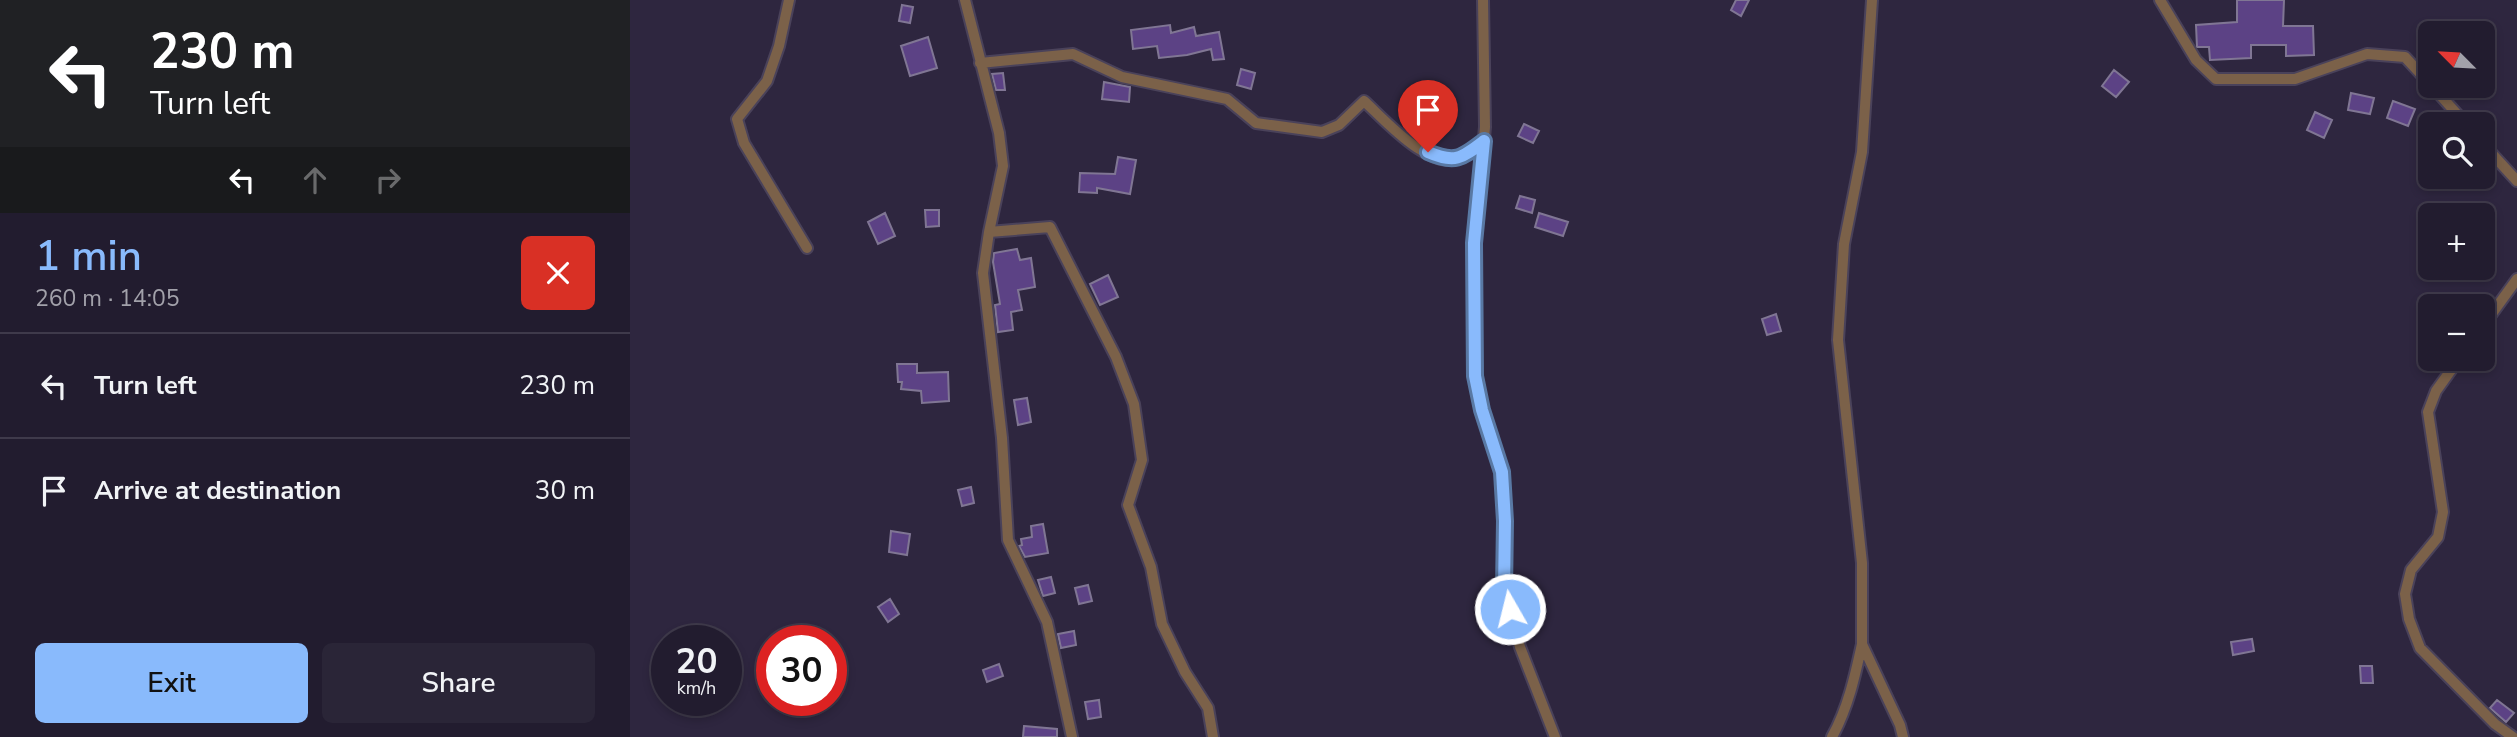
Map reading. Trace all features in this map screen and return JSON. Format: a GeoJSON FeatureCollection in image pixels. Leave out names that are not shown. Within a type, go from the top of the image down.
{"type":"FeatureCollection","features":[{"type":"Feature","properties":{"kind":"street"},"geometry":{"type":"LineString","coordinates":[[789,0],[779,46],[767,81],[737,119],[744,143],[807,248]]}},
{"type":"Feature","properties":{"kind":"street"},"geometry":{"type":"LineString","coordinates":[[965,0],[999,133],[1003,166],[983,273],[1002,438],[1008,540],[1047,622],[1072,737]]}},
{"type":"Feature","properties":{"kind":"street"},"geometry":{"type":"LineString","coordinates":[[1483,0],[1484,141],[1474,243],[1475,376],[1482,410],[1502,472],[1505,521],[1504,590],[1520,647],[1555,737]]}},
{"type":"Feature","properties":{"kind":"street"},"geometry":{"type":"LineString","coordinates":[[1832,737],[1854,681],[1862,644],[1861,563],[1838,340],[1844,244],[1862,152],[1872,0]]}},
{"type":"Feature","properties":{"kind":"street"},"geometry":{"type":"LineString","coordinates":[[2160,0],[2196,60],[2216,79],[2295,79],[2367,54],[2404,57],[2418,72]]}},
{"type":"Feature","properties":{"kind":"street"},"geometry":{"type":"LineString","coordinates":[[980,63],[1073,54],[1122,77],[1227,99],[1256,123],[1322,132],[1339,125],[1364,101],[1412,145],[1444,159],[1461,158],[1484,141]]}},
{"type":"Feature","properties":{"kind":"street"},"geometry":{"type":"LineString","coordinates":[[2443,98],[2455,112]]}},
{"type":"Feature","properties":{"kind":"street"},"geometry":{"type":"LineString","coordinates":[[2495,157],[2517,181]]}},
{"type":"Feature","properties":{"kind":"street"},"geometry":{"type":"LineString","coordinates":[[989,232],[1051,227],[1116,357],[1134,404],[1142,460],[1128,505],[1152,567],[1162,624],[1185,672],[1208,708],[1213,737]]}},
{"type":"Feature","properties":{"kind":"street"},"geometry":{"type":"LineString","coordinates":[[2495,309],[2517,279]]}},
{"type":"Feature","properties":{"kind":"street"},"geometry":{"type":"LineString","coordinates":[[2450,371],[2436,391],[2428,412],[2443,512],[2438,537],[2411,570],[2405,593],[2409,619],[2420,648],[2495,724],[2513,737]]}},
{"type":"Feature","properties":{"kind":"street"},"geometry":{"type":"LineString","coordinates":[[1862,644],[1903,737]]}},
{"type":"Feature","properties":{"kind":"building"},"geometry":{"type":"Polygon","coordinates":[[[1736,0],[1749,0],[1741,16],[1731,10],[1736,0]]]}},
{"type":"Feature","properties":{"kind":"building"},"geometry":{"type":"Polygon","coordinates":[[[2237,0],[2284,0],[2283,26],[2313,26],[2314,55],[2286,56],[2286,45],[2251,45],[2251,58],[2210,60],[2209,47],[2197,47],[2196,25],[2237,22],[2237,0]]]}},
{"type":"Feature","properties":{"kind":"building"},"geometry":{"type":"Polygon","coordinates":[[[902,5],[913,7],[910,23],[899,21],[902,5]]]}},
{"type":"Feature","properties":{"kind":"building"},"geometry":{"type":"Polygon","coordinates":[[[1170,25],[1171,33],[1194,27],[1196,36],[1219,32],[1224,59],[1213,60],[1211,49],[1159,58],[1157,46],[1133,49],[1131,30],[1170,25]]]}},
{"type":"Feature","properties":{"kind":"building"},"geometry":{"type":"Polygon","coordinates":[[[928,37],[937,68],[910,76],[901,46],[928,37]]]}},
{"type":"Feature","properties":{"kind":"building"},"geometry":{"type":"Polygon","coordinates":[[[1241,69],[1255,73],[1251,89],[1237,85],[1241,69]]]}},
{"type":"Feature","properties":{"kind":"building"},"geometry":{"type":"Polygon","coordinates":[[[2114,70],[2129,82],[2116,97],[2102,86],[2114,70]]]}},
{"type":"Feature","properties":{"kind":"building"},"geometry":{"type":"Polygon","coordinates":[[[1003,73],[1005,90],[996,90],[992,74],[1003,73]]]}},
{"type":"Feature","properties":{"kind":"building"},"geometry":{"type":"Polygon","coordinates":[[[1104,82],[1130,87],[1129,102],[1102,99],[1104,82]]]}},
{"type":"Feature","properties":{"kind":"building"},"geometry":{"type":"Polygon","coordinates":[[[2351,93],[2374,98],[2370,114],[2348,110],[2351,93]]]}},
{"type":"Feature","properties":{"kind":"building"},"geometry":{"type":"Polygon","coordinates":[[[2393,101],[2415,109],[2408,126],[2387,118],[2393,101]]]}},
{"type":"Feature","properties":{"kind":"building"},"geometry":{"type":"Polygon","coordinates":[[[2315,112],[2332,120],[2324,138],[2307,130],[2315,112]]]}},
{"type":"Feature","properties":{"kind":"building"},"geometry":{"type":"Polygon","coordinates":[[[1524,124],[1539,131],[1533,143],[1518,136],[1524,124]]]}},
{"type":"Feature","properties":{"kind":"building"},"geometry":{"type":"Polygon","coordinates":[[[1118,157],[1136,160],[1130,194],[1097,188],[1097,193],[1079,192],[1080,173],[1115,174],[1118,157]]]}},
{"type":"Feature","properties":{"kind":"building"},"geometry":{"type":"Polygon","coordinates":[[[1520,196],[1535,200],[1532,213],[1516,208],[1520,196]]]}},
{"type":"Feature","properties":{"kind":"building"},"geometry":{"type":"Polygon","coordinates":[[[925,210],[939,210],[939,226],[926,227],[925,210]]]}},
{"type":"Feature","properties":{"kind":"building"},"geometry":{"type":"Polygon","coordinates":[[[885,213],[895,236],[878,244],[868,222],[885,213]]]}},
{"type":"Feature","properties":{"kind":"building"},"geometry":{"type":"Polygon","coordinates":[[[1539,213],[1568,222],[1563,236],[1535,227],[1539,213]]]}},
{"type":"Feature","properties":{"kind":"building"},"geometry":{"type":"Polygon","coordinates":[[[1017,249],[1020,260],[1031,258],[1035,287],[1018,290],[1022,310],[1011,312],[1013,330],[998,332],[995,305],[1000,304],[994,253],[1017,249]]]}},
{"type":"Feature","properties":{"kind":"building"},"geometry":{"type":"Polygon","coordinates":[[[1108,275],[1118,297],[1100,305],[1090,284],[1108,275]]]}},
{"type":"Feature","properties":{"kind":"building"},"geometry":{"type":"Polygon","coordinates":[[[1776,314],[1781,331],[1767,335],[1762,319],[1776,314]]]}},
{"type":"Feature","properties":{"kind":"building"},"geometry":{"type":"Polygon","coordinates":[[[897,364],[917,364],[917,373],[948,372],[949,401],[922,403],[921,391],[901,389],[897,364]]]}},
{"type":"Feature","properties":{"kind":"building"},"geometry":{"type":"Polygon","coordinates":[[[1027,398],[1031,422],[1018,425],[1014,400],[1027,398]]]}},
{"type":"Feature","properties":{"kind":"building"},"geometry":{"type":"Polygon","coordinates":[[[971,487],[974,503],[962,506],[958,490],[971,487]]]}},
{"type":"Feature","properties":{"kind":"building"},"geometry":{"type":"Polygon","coordinates":[[[1043,524],[1048,553],[1025,557],[1019,546],[1022,545],[1021,539],[1032,537],[1031,526],[1043,524]]]}},
{"type":"Feature","properties":{"kind":"building"},"geometry":{"type":"Polygon","coordinates":[[[891,531],[910,534],[907,555],[889,552],[891,531]]]}},
{"type":"Feature","properties":{"kind":"building"},"geometry":{"type":"Polygon","coordinates":[[[1051,577],[1055,593],[1043,596],[1038,580],[1051,577]]]}},
{"type":"Feature","properties":{"kind":"building"},"geometry":{"type":"Polygon","coordinates":[[[1088,585],[1092,601],[1079,604],[1075,588],[1088,585]]]}},
{"type":"Feature","properties":{"kind":"building"},"geometry":{"type":"Polygon","coordinates":[[[890,599],[899,614],[888,622],[878,607],[890,599]]]}},
{"type":"Feature","properties":{"kind":"building"},"geometry":{"type":"Polygon","coordinates":[[[1074,631],[1076,645],[1061,648],[1058,634],[1074,631]]]}},
{"type":"Feature","properties":{"kind":"building"},"geometry":{"type":"Polygon","coordinates":[[[2252,639],[2254,651],[2233,655],[2231,642],[2252,639]]]}},
{"type":"Feature","properties":{"kind":"building"},"geometry":{"type":"Polygon","coordinates":[[[999,664],[1003,676],[987,682],[983,670],[999,664]]]}},
{"type":"Feature","properties":{"kind":"building"},"geometry":{"type":"Polygon","coordinates":[[[2360,666],[2372,666],[2373,683],[2361,683],[2360,666]]]}},
{"type":"Feature","properties":{"kind":"building"},"geometry":{"type":"Polygon","coordinates":[[[1099,700],[1101,717],[1088,719],[1085,702],[1099,700]]]}},
{"type":"Feature","properties":{"kind":"building"},"geometry":{"type":"Polygon","coordinates":[[[2497,700],[2514,713],[2506,722],[2490,708],[2497,700]]]}},
{"type":"Feature","properties":{"kind":"building"},"geometry":{"type":"Polygon","coordinates":[[[1024,726],[1057,729],[1057,737],[1023,737],[1024,726]]]}},
{"type":"Feature","properties":{"kind":"route"},"geometry":{"type":"LineString","coordinates":[[1428,152],[1444,159],[1461,158],[1484,141],[1474,243],[1475,376],[1482,410],[1502,472],[1505,521],[1504,590],[1510,609]]}}]}
